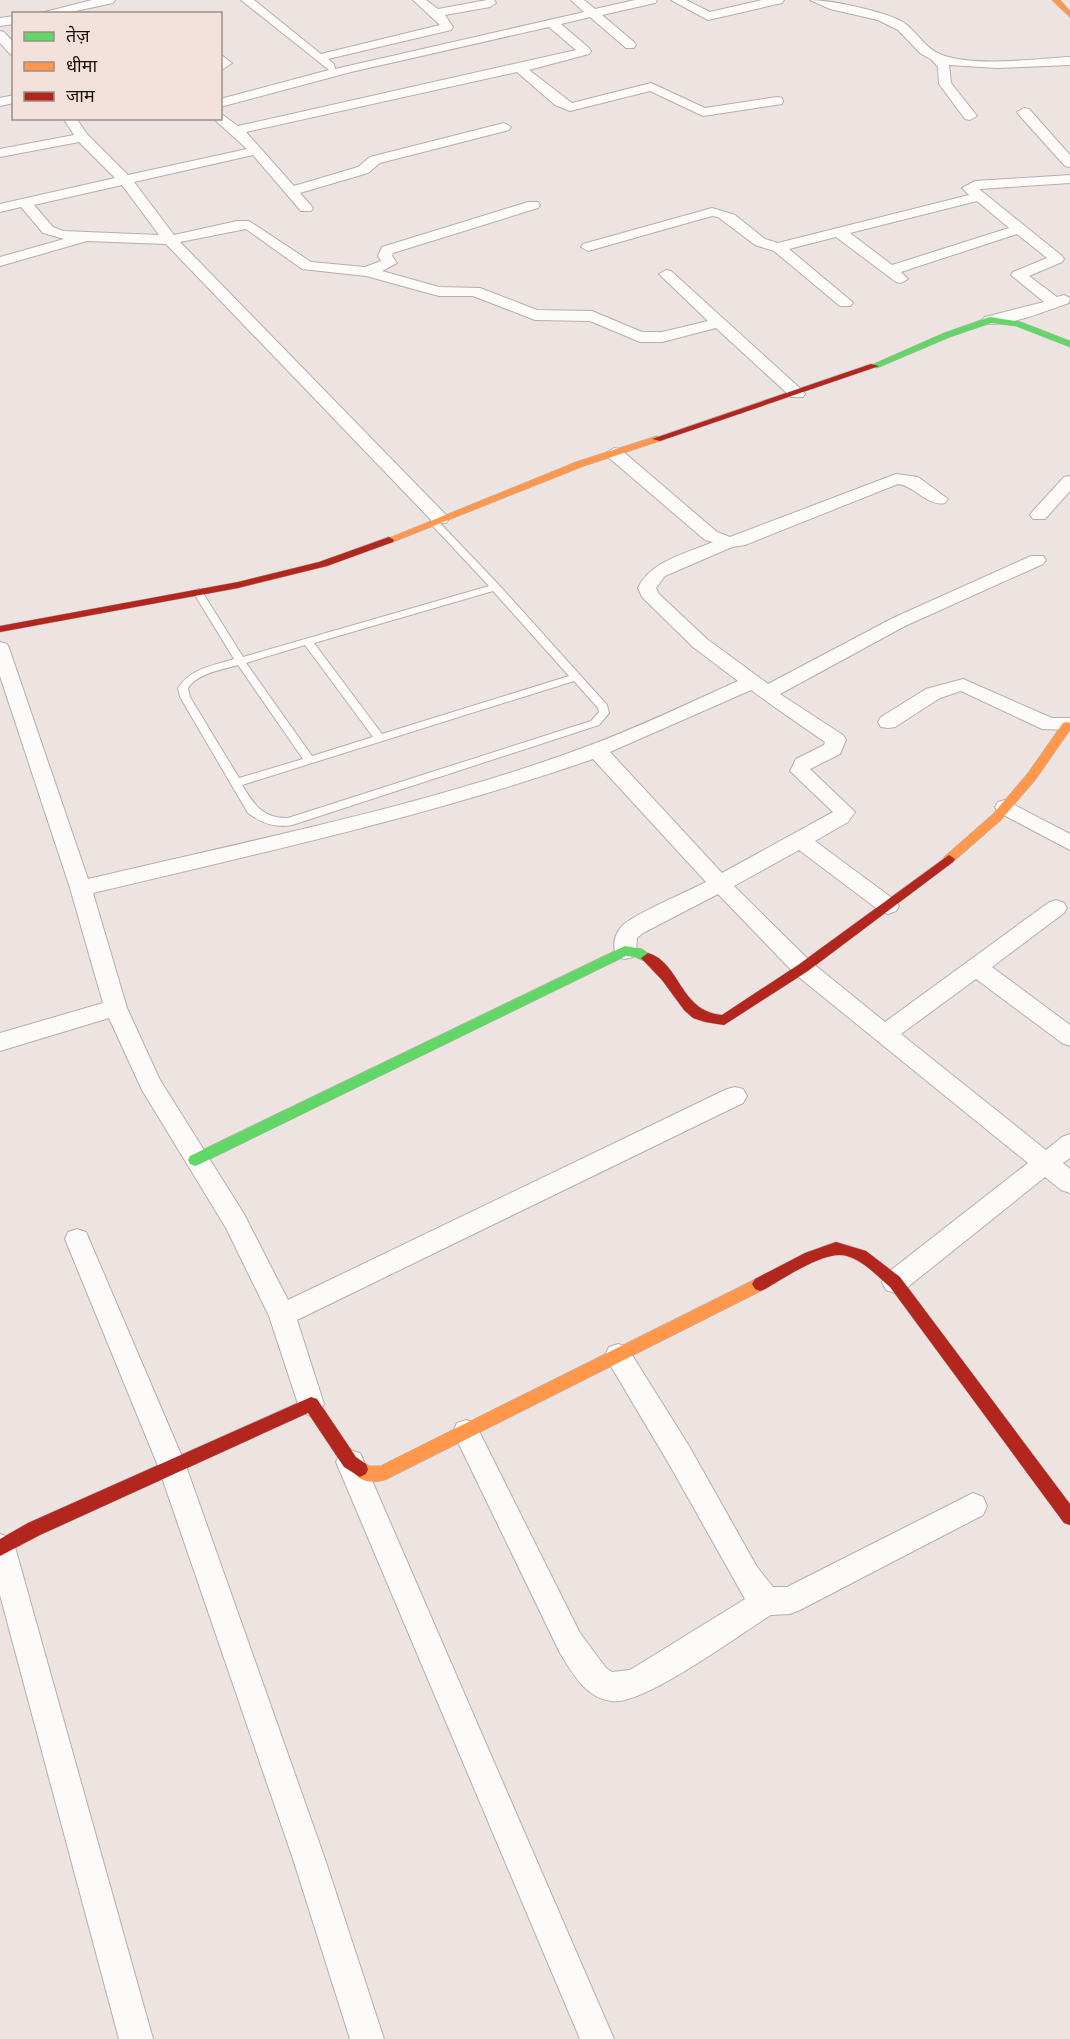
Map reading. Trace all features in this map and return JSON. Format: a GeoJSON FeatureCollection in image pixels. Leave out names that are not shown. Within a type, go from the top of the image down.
{"type":"FeatureCollection","features":[{"type":"Feature","properties":{"kind":"street"},"geometry":{"type":"LineString","coordinates":[[52,12],[109,0]]}},
{"type":"Feature","properties":{"kind":"street"},"geometry":{"type":"LineString","coordinates":[[247,0],[335,72]]}},
{"type":"Feature","properties":{"kind":"street"},"geometry":{"type":"LineString","coordinates":[[319,58],[447,27],[445,21],[419,0]]}},
{"type":"Feature","properties":{"kind":"street"},"geometry":{"type":"LineString","coordinates":[[577,0],[630,45]]}},
{"type":"Feature","properties":{"kind":"street"},"geometry":{"type":"LineString","coordinates":[[222,102],[335,72],[651,0]]}},
{"type":"Feature","properties":{"kind":"street"},"geometry":{"type":"LineString","coordinates":[[677,0],[708,16],[778,0]]}},
{"type":"Feature","properties":{"kind":"street"},"geometry":{"type":"LineString","coordinates":[[816,0],[891,21],[908,31],[928,53],[937,57],[974,63],[1070,61]]}},
{"type":"Feature","properties":{"kind":"street"},"geometry":{"type":"LineString","coordinates":[[1056,0],[1070,15]]}},
{"type":"Feature","properties":{"kind":"street"},"geometry":{"type":"LineString","coordinates":[[93,3],[100,12]]}},
{"type":"Feature","properties":{"kind":"street"},"geometry":{"type":"LineString","coordinates":[[436,13],[494,8],[516,30]]}},
{"type":"Feature","properties":{"kind":"street"},"geometry":{"type":"LineString","coordinates":[[237,130],[565,58],[585,51],[552,23]]}},
{"type":"Feature","properties":{"kind":"street"},"geometry":{"type":"LineString","coordinates":[[0,35],[12,49]]}},
{"type":"Feature","properties":{"kind":"street"},"geometry":{"type":"LineString","coordinates":[[937,57],[944,66],[945,84],[970,116]]}},
{"type":"Feature","properties":{"kind":"street"},"geometry":{"type":"LineString","coordinates":[[520,68],[560,102],[570,107],[651,87],[703,112],[777,101]]}},
{"type":"Feature","properties":{"kind":"street"},"geometry":{"type":"LineString","coordinates":[[1024,112],[1070,163]]}},
{"type":"Feature","properties":{"kind":"street"},"geometry":{"type":"LineString","coordinates":[[222,119],[237,130],[306,208]]}},
{"type":"Feature","properties":{"kind":"street"},"geometry":{"type":"LineString","coordinates":[[70,120],[82,137],[125,180],[170,240],[437,520]]}},
{"type":"Feature","properties":{"kind":"street"},"geometry":{"type":"LineString","coordinates":[[292,191],[363,170],[375,160],[504,127]]}},
{"type":"Feature","properties":{"kind":"street"},"geometry":{"type":"LineString","coordinates":[[0,153],[82,137]]}},
{"type":"Feature","properties":{"kind":"street"},"geometry":{"type":"LineString","coordinates":[[0,208],[255,151]]}},
{"type":"Feature","properties":{"kind":"street"},"geometry":{"type":"LineString","coordinates":[[1063,300],[1019,278],[1020,273],[1057,259],[969,188],[975,185],[1070,179]]}},
{"type":"Feature","properties":{"kind":"street"},"geometry":{"type":"LineString","coordinates":[[778,247],[978,197]]}},
{"type":"Feature","properties":{"kind":"street"},"geometry":{"type":"LineString","coordinates":[[26,202],[48,231],[61,235],[170,240],[237,225],[249,225],[307,266],[367,272],[439,291],[475,291],[536,315],[592,316],[640,337],[662,337],[719,323]]}},
{"type":"Feature","properties":{"kind":"street"},"geometry":{"type":"LineString","coordinates":[[367,272],[390,263],[385,256],[387,250],[533,205]]}},
{"type":"Feature","properties":{"kind":"street"},"geometry":{"type":"LineString","coordinates":[[588,247],[712,212],[729,215],[762,243],[778,247],[845,303]]}},
{"type":"Feature","properties":{"kind":"street"},"geometry":{"type":"LineString","coordinates":[[890,271],[1019,229]]}},
{"type":"Feature","properties":{"kind":"street"},"geometry":{"type":"LineString","coordinates":[[838,231],[904,281]]}},
{"type":"Feature","properties":{"kind":"street"},"geometry":{"type":"LineString","coordinates":[[0,262],[62,246],[88,236]]}},
{"type":"Feature","properties":{"kind":"street"},"geometry":{"type":"LineString","coordinates":[[666,274],[797,394]]}},
{"type":"Feature","properties":{"kind":"street"},"geometry":{"type":"LineString","coordinates":[[0,630],[198,592],[323,564],[412,532],[437,520],[614,453],[797,394],[990,320],[1063,300]]}},
{"type":"Feature","properties":{"kind":"street"},"geometry":{"type":"LineString","coordinates":[[990,320],[1018,324],[1070,344]]}},
{"type":"Feature","properties":{"kind":"street"},"geometry":{"type":"LineString","coordinates":[[614,453],[711,536],[729,542]]}},
{"type":"Feature","properties":{"kind":"street"},"geometry":{"type":"LineString","coordinates":[[625,951],[624,942],[627,933],[635,927],[800,840],[841,817],[844,812],[800,771],[803,764],[833,749],[836,740],[700,643],[651,597],[647,588],[650,581],[659,572],[729,542],[739,541],[896,478],[912,481],[939,499]]}},
{"type":"Feature","properties":{"kind":"street"},"geometry":{"type":"LineString","coordinates":[[1039,515],[1070,481]]}},
{"type":"Feature","properties":{"kind":"street"},"geometry":{"type":"LineString","coordinates":[[770,695],[779,685],[863,640],[1037,560]]}},
{"type":"Feature","properties":{"kind":"street"},"geometry":{"type":"LineString","coordinates":[[0,648],[81,888],[116,1008],[150,1083],[195,1160],[235,1221],[282,1315],[311,1404],[350,1462],[597,2039]]}},
{"type":"Feature","properties":{"kind":"street"},"geometry":{"type":"LineString","coordinates":[[81,888],[392,812],[523,775],[596,750],[752,682]]}},
{"type":"Feature","properties":{"kind":"street"},"geometry":{"type":"LineString","coordinates":[[888,722],[940,691],[952,686],[963,685],[1050,724],[1068,725]]}},
{"type":"Feature","properties":{"kind":"street"},"geometry":{"type":"LineString","coordinates":[[195,1160],[625,951],[639,953],[652,961],[691,1010],[701,1018],[713,1023],[724,1020],[803,968],[948,860],[1005,807],[1032,776],[1068,725]]}},
{"type":"Feature","properties":{"kind":"street"},"geometry":{"type":"LineString","coordinates":[[596,750],[720,884],[803,968],[1070,1183]]}},
{"type":"Feature","properties":{"kind":"street"},"geometry":{"type":"LineString","coordinates":[[1005,807],[1070,843]]}},
{"type":"Feature","properties":{"kind":"street"},"geometry":{"type":"LineString","coordinates":[[800,840],[888,906]]}},
{"type":"Feature","properties":{"kind":"street"},"geometry":{"type":"LineString","coordinates":[[885,1034],[1056,908]]}},
{"type":"Feature","properties":{"kind":"street"},"geometry":{"type":"LineString","coordinates":[[976,967],[1070,1037]]}},
{"type":"Feature","properties":{"kind":"street"},"geometry":{"type":"LineString","coordinates":[[0,1042],[116,1008]]}},
{"type":"Feature","properties":{"kind":"street"},"geometry":{"type":"LineString","coordinates":[[282,1315],[735,1096]]}},
{"type":"Feature","properties":{"kind":"street"},"geometry":{"type":"LineString","coordinates":[[895,1282],[1070,1144]]}},
{"type":"Feature","properties":{"kind":"street"},"geometry":{"type":"LineString","coordinates":[[77,1239],[172,1466],[309,1859],[368,2039]]}},
{"type":"Feature","properties":{"kind":"street"},"geometry":{"type":"LineString","coordinates":[[350,1462],[366,1474],[381,1474],[833,1248],[849,1249],[863,1255],[895,1282],[1070,1517]]}},
{"type":"Feature","properties":{"kind":"street"},"geometry":{"type":"LineString","coordinates":[[618,1355],[679,1455],[747,1577],[767,1601],[776,1603],[790,1600],[973,1506]]}},
{"type":"Feature","properties":{"kind":"street"},"geometry":{"type":"LineString","coordinates":[[136,2039],[1,1548],[34,1528],[311,1404]]}},
{"type":"Feature","properties":{"kind":"street"},"geometry":{"type":"LineString","coordinates":[[466,1432],[570,1643],[591,1675],[606,1687],[620,1689],[636,1683],[767,1601]]}},
{"type":"Feature","properties":{"kind":"lane"},"geometry":{"type":"LineString","coordinates":[[437,520],[496,586],[603,707],[604,713],[595,723],[288,822],[275,823],[261,818],[252,810],[185,697],[183,688],[189,679],[202,672],[496,586]]}},
{"type":"Feature","properties":{"kind":"lane"},"geometry":{"type":"LineString","coordinates":[[198,592],[240,661],[309,760]]}},
{"type":"Feature","properties":{"kind":"lane"},"geometry":{"type":"LineString","coordinates":[[308,642],[379,738]]}},
{"type":"Feature","properties":{"kind":"lane"},"geometry":{"type":"LineString","coordinates":[[236,783],[576,677]]}},
{"type":"Feature","properties":{"kind":"traffic: fast"},"geometry":{"type":"LineString","coordinates":[[874,366],[947,335],[990,320],[1018,324],[1070,344]]}},
{"type":"Feature","properties":{"kind":"traffic: fast"},"geometry":{"type":"LineString","coordinates":[[195,1160],[625,951],[637,952],[648,958]]}},
{"type":"Feature","properties":{"kind":"traffic: slow"},"geometry":{"type":"LineString","coordinates":[[1056,0],[1070,15]]}},
{"type":"Feature","properties":{"kind":"traffic: slow"},"geometry":{"type":"LineString","coordinates":[[389,540],[580,464],[657,439]]}},
{"type":"Feature","properties":{"kind":"traffic: slow"},"geometry":{"type":"LineString","coordinates":[[949,859],[997,817],[1032,776],[1067,726]]}},
{"type":"Feature","properties":{"kind":"traffic: slow"},"geometry":{"type":"LineString","coordinates":[[360,1469],[367,1474],[381,1474],[760,1284]]}},
{"type":"Feature","properties":{"kind":"traffic: jam"},"geometry":{"type":"LineString","coordinates":[[657,439],[874,366]]}},
{"type":"Feature","properties":{"kind":"traffic: jam"},"geometry":{"type":"LineString","coordinates":[[0,629],[238,585],[323,564],[389,540]]}},
{"type":"Feature","properties":{"kind":"traffic: jam"},"geometry":{"type":"LineString","coordinates":[[648,958],[658,967],[689,1007],[709,1019],[724,1020],[803,968],[949,859]]}},
{"type":"Feature","properties":{"kind":"traffic: jam"},"geometry":{"type":"LineString","coordinates":[[760,1284],[810,1258],[836,1248],[853,1251],[875,1265],[895,1282],[1070,1517]]}},
{"type":"Feature","properties":{"kind":"traffic: jam"},"geometry":{"type":"LineString","coordinates":[[0,1548],[34,1529],[311,1404],[350,1462],[360,1469]]}}]}
